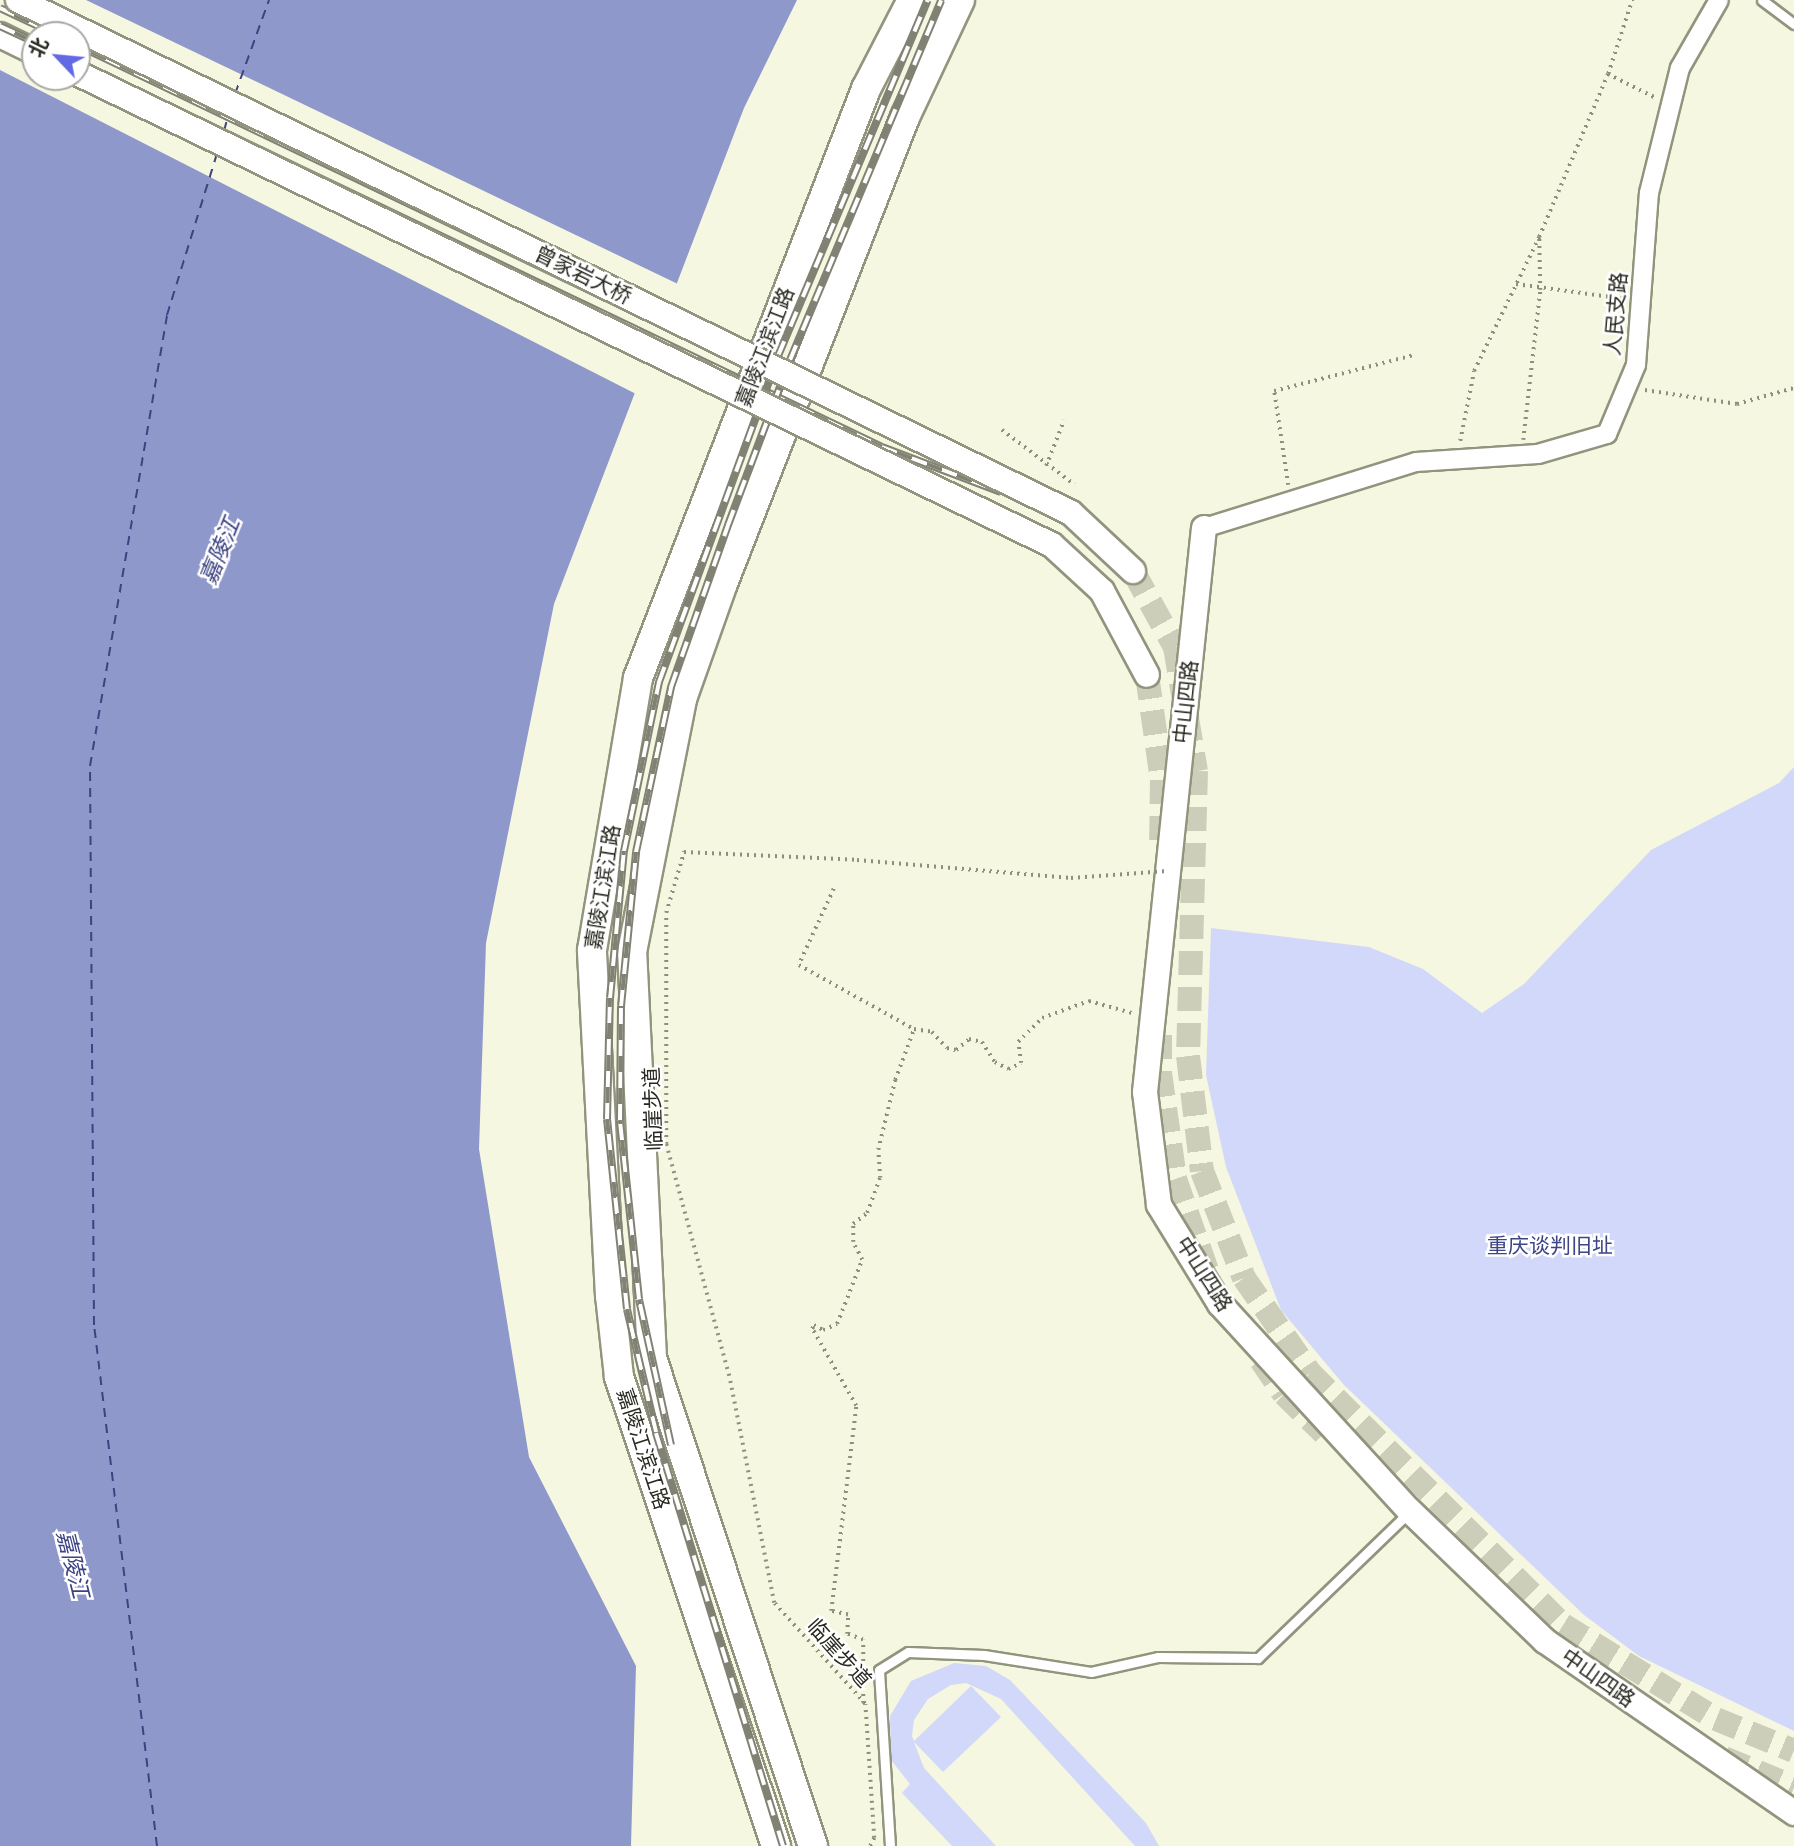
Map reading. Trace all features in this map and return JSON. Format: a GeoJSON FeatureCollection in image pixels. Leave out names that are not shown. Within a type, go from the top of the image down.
{"type":"FeatureCollection","features":[{"type":"Feature","properties":{"kind":"main road","name":"曾家岩大桥"},"geometry":{"type":"LineString","coordinates":[[18,0],[1071,513],[1133,571]]}},
{"type":"Feature","properties":{"kind":"main road","name":"嘉陵江滨江路"},"geometry":{"type":"LineString","coordinates":[[776,1846],[619,1377],[610,1296],[592,950],[638,678],[866,89],[912,0]]}},
{"type":"Feature","properties":{"kind":"main road","name":"嘉陵江滨江路"},"geometry":{"type":"LineString","coordinates":[[813,1844],[652,1358],[632,952],[682,699],[722,586],[905,117],[960,0]]}},
{"type":"Feature","properties":{"kind":"main road"},"geometry":{"type":"LineString","coordinates":[[0,36],[21,46]]}},
{"type":"Feature","properties":{"kind":"main road","name":"曾家岩大桥"},"geometry":{"type":"LineString","coordinates":[[91,80],[1052,545],[1102,591],[1147,675]]}},
{"type":"Feature","properties":{"kind":"main road","name":"中山四路"},"geometry":{"type":"LineString","coordinates":[[1204,528],[1145,1092],[1159,1205],[1220,1304],[1410,1511],[1545,1641],[1794,1813]]}},
{"type":"Feature","properties":{"kind":"street","name":"人民支路"},"geometry":{"type":"LineString","coordinates":[[1204,528],[1416,463],[1521,456],[1607,435],[1636,365],[1649,192],[1680,68],[1719,0]]}},
{"type":"Feature","properties":{"kind":"lane"},"geometry":{"type":"LineString","coordinates":[[1762,0],[1794,24]]}},
{"type":"Feature","properties":{"kind":"lane"},"geometry":{"type":"LineString","coordinates":[[890,1846],[883,1790],[879,1670],[908,1652],[984,1655],[1090,1672],[1158,1657],[1258,1658],[1410,1511]]}},
{"type":"Feature","properties":{"kind":"path"},"geometry":{"type":"LineString","coordinates":[[1457,460],[1474,371],[1539,237],[1608,74],[1632,0]]}},
{"type":"Feature","properties":{"kind":"path"},"geometry":{"type":"LineString","coordinates":[[1608,74],[1671,105]]}},
{"type":"Feature","properties":{"kind":"path"},"geometry":{"type":"LineString","coordinates":[[1521,456],[1540,290],[1539,237]]}},
{"type":"Feature","properties":{"kind":"path"},"geometry":{"type":"LineString","coordinates":[[1516,284],[1540,290],[1641,300]]}},
{"type":"Feature","properties":{"kind":"path"},"geometry":{"type":"LineString","coordinates":[[1290,501],[1274,391],[1415,355]]}},
{"type":"Feature","properties":{"kind":"path"},"geometry":{"type":"LineString","coordinates":[[1626,387],[1737,404],[1794,388]]}},
{"type":"Feature","properties":{"kind":"path"},"geometry":{"type":"LineString","coordinates":[[1046,466],[1064,420]]}},
{"type":"Feature","properties":{"kind":"path"},"geometry":{"type":"LineString","coordinates":[[1002,430],[1046,466],[1075,485]]}},
{"type":"Feature","properties":{"kind":"path","name":"临崖步道"},"geometry":{"type":"LineString","coordinates":[[870,1846],[874,1838],[863,1703],[774,1603],[729,1376],[666,1144],[666,913],[684,852],[857,859],[1071,878],[1167,871]]}},
{"type":"Feature","properties":{"kind":"path"},"geometry":{"type":"LineString","coordinates":[[834,889],[799,965],[914,1029],[932,1032],[947,1048],[956,1050],[969,1039],[982,1042],[995,1062],[1008,1069],[1021,1063],[1018,1042],[1042,1017],[1089,1001],[1131,1013],[1153,1013]]}},
{"type":"Feature","properties":{"kind":"path"},"geometry":{"type":"LineString","coordinates":[[863,1703],[863,1640],[847,1634],[848,1615],[831,1611],[856,1406],[812,1329],[814,1325],[823,1330],[837,1324],[862,1260],[853,1242],[853,1224],[867,1213],[880,1178],[878,1150],[895,1080],[914,1029]]}},
{"type":"Feature","properties":{"kind":"green space","name":"重庆谈判旧址"},"geometry":{"type":"Polygon","coordinates":[[[1794,767],[1794,1731],[1639,1656],[1584,1615],[1344,1385],[1281,1310],[1226,1167],[1206,1075],[1211,928],[1369,947],[1423,969],[1482,1013],[1524,984],[1651,850],[1779,783],[1794,767]]]}},
{"type":"Feature","properties":{"kind":"green space"},"geometry":{"type":"Polygon","coordinates":[[[954,1663],[986,1666],[1010,1680],[1146,1823],[1159,1846],[1135,1846],[1001,1699],[966,1683],[951,1685],[928,1699],[914,1720],[912,1736],[914,1741],[971,1686],[1001,1717],[943,1772],[914,1742],[924,1768],[996,1846],[952,1846],[902,1793],[910,1784],[891,1760],[890,1716],[911,1681],[954,1663]]]}},
{"type":"Feature","properties":{"kind":"water","name":"嘉陵江"},"geometry":{"type":"Polygon","coordinates":[[[0,0],[797,0],[744,108],[554,604],[486,943],[479,1149],[529,1457],[636,1666],[631,1846],[0,1846],[0,0]]]}},
{"type":"Feature","properties":{"kind":"pier"},"geometry":{"type":"Polygon","coordinates":[[[0,0],[86,0],[680,285],[638,395],[41,91],[91,91],[91,21],[21,21],[21,81],[0,70],[0,0]]]}},
{"type":"Feature","properties":{"kind":"ferry route"},"geometry":{"type":"LineString","coordinates":[[235,94],[269,0]]}},
{"type":"Feature","properties":{"kind":"ferry route"},"geometry":{"type":"LineString","coordinates":[[224,131],[228,116]]}},
{"type":"Feature","properties":{"kind":"ferry route"},"geometry":{"type":"LineString","coordinates":[[157,1846],[94,1325],[90,766],[167,315],[217,153]]}},
{"type":"Feature","properties":{"kind":"tunnel"},"geometry":{"type":"LineString","coordinates":[[1133,571],[1175,647],[1196,771],[1188,1056],[1202,1171],[1244,1278],[1310,1373],[1563,1625],[1716,1719],[1794,1751]]}},
{"type":"Feature","properties":{"kind":"tunnel"},"geometry":{"type":"LineString","coordinates":[[1147,675],[1162,780],[1161,852]]}},
{"type":"Feature","properties":{"kind":"tunnel"},"geometry":{"type":"LineString","coordinates":[[1160,1035],[1160,1073],[1175,1179],[1209,1276]]}},
{"type":"Feature","properties":{"kind":"tunnel"},"geometry":{"type":"LineString","coordinates":[[1261,1360],[1284,1394],[1324,1433]]}},
{"type":"Feature","properties":{"kind":"tunnel"},"geometry":{"type":"LineString","coordinates":[[1724,1758],[1794,1787]]}},
{"type":"Feature","properties":{"kind":"railway"},"geometry":{"type":"LineString","coordinates":[[783,1846],[656,1432],[627,1309],[607,1119],[610,998],[624,851],[659,682],[778,356],[928,0]]}},
{"type":"Feature","properties":{"kind":"railway"},"geometry":{"type":"LineString","coordinates":[[671,1445],[639,1299],[620,1120],[621,1006],[636,852],[671,687],[728,525],[790,360],[941,0]]}},
{"type":"Feature","properties":{"kind":"railway"},"geometry":{"type":"LineString","coordinates":[[0,8],[27,21]]}},
{"type":"Feature","properties":{"kind":"railway"},"geometry":{"type":"LineString","coordinates":[[0,26],[21,36]]}},
{"type":"Feature","properties":{"kind":"railway"},"geometry":{"type":"LineString","coordinates":[[91,52],[888,433],[1012,480]]}},
{"type":"Feature","properties":{"kind":"railway"},"geometry":{"type":"LineString","coordinates":[[91,69],[882,447],[1001,492]]}}]}
